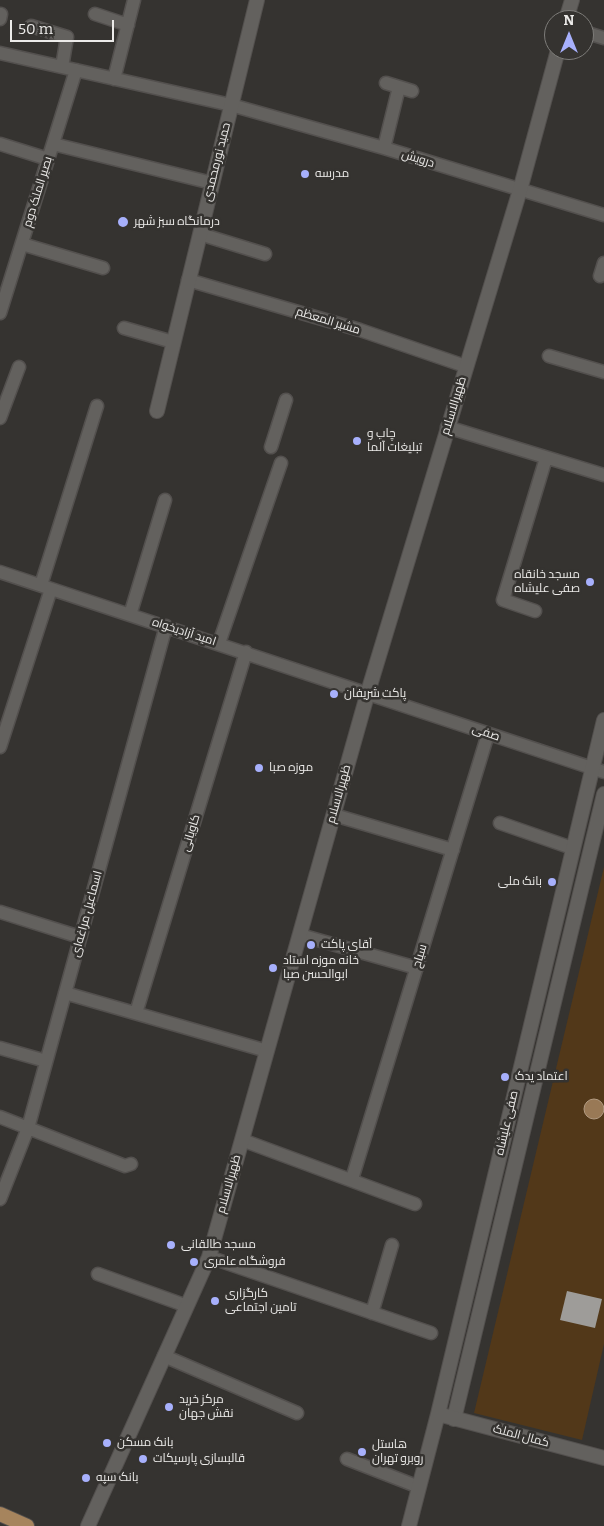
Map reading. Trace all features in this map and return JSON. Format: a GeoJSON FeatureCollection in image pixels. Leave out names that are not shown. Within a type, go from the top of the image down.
{"type":"FeatureCollection","features":[{"type":"Feature","properties":{"kind":"main road"},"geometry":{"type":"LineString","coordinates":[[0,1514],[27,1526]]}},
{"type":"Feature","properties":{"kind":"street"},"geometry":{"type":"LineString","coordinates":[[114,79],[134,0]]}},
{"type":"Feature","properties":{"kind":"street","name":"حمید نورمحمدی"},"geometry":{"type":"LineString","coordinates":[[157,411],[257,0]]}},
{"type":"Feature","properties":{"kind":"street"},"geometry":{"type":"LineString","coordinates":[[95,14],[128,25]]}},
{"type":"Feature","properties":{"kind":"street"},"geometry":{"type":"LineString","coordinates":[[31,26],[66,38],[62,67]]}},
{"type":"Feature","properties":{"kind":"street","name":"درویش"},"geometry":{"type":"LineString","coordinates":[[0,53],[231,105],[384,148],[604,215]]}},
{"type":"Feature","properties":{"kind":"street","name":"ظهیرالاسلام"},"geometry":{"type":"LineString","coordinates":[[88,1526],[209,1257],[368,692],[520,190],[555,60]]}},
{"type":"Feature","properties":{"kind":"street","name":"بصیر الملک دوم"},"geometry":{"type":"LineString","coordinates":[[0,313],[76,70]]}},
{"type":"Feature","properties":{"kind":"street"},"geometry":{"type":"LineString","coordinates":[[386,83],[412,91]]}},
{"type":"Feature","properties":{"kind":"street"},"geometry":{"type":"LineString","coordinates":[[384,148],[399,87]]}},
{"type":"Feature","properties":{"kind":"street"},"geometry":{"type":"LineString","coordinates":[[0,144],[48,159]]}},
{"type":"Feature","properties":{"kind":"street"},"geometry":{"type":"LineString","coordinates":[[53,144],[212,183]]}},
{"type":"Feature","properties":{"kind":"street"},"geometry":{"type":"LineString","coordinates":[[200,234],[265,254]]}},
{"type":"Feature","properties":{"kind":"street"},"geometry":{"type":"LineString","coordinates":[[22,244],[103,268]]}},
{"type":"Feature","properties":{"kind":"street"},"geometry":{"type":"LineString","coordinates":[[600,276],[604,262]]}},
{"type":"Feature","properties":{"kind":"street","name":"مشیر المعظم"},"geometry":{"type":"LineString","coordinates":[[188,280],[360,330],[466,366]]}},
{"type":"Feature","properties":{"kind":"street"},"geometry":{"type":"LineString","coordinates":[[124,328],[173,342]]}},
{"type":"Feature","properties":{"kind":"street"},"geometry":{"type":"LineString","coordinates":[[549,356],[604,372]]}},
{"type":"Feature","properties":{"kind":"street"},"geometry":{"type":"LineString","coordinates":[[0,418],[20,367]]}},
{"type":"Feature","properties":{"kind":"street"},"geometry":{"type":"LineString","coordinates":[[270,447],[286,400]]}},
{"type":"Feature","properties":{"kind":"street"},"geometry":{"type":"LineString","coordinates":[[0,747],[97,406]]}},
{"type":"Feature","properties":{"kind":"street"},"geometry":{"type":"LineString","coordinates":[[447,428],[604,475]]}},
{"type":"Feature","properties":{"kind":"street"},"geometry":{"type":"LineString","coordinates":[[535,611],[503,600],[546,458]]}},
{"type":"Feature","properties":{"kind":"street"},"geometry":{"type":"LineString","coordinates":[[219,643],[281,464]]}},
{"type":"Feature","properties":{"kind":"street"},"geometry":{"type":"LineString","coordinates":[[130,614],[165,500]]}},
{"type":"Feature","properties":{"kind":"street","name":"امید آزادیخواه"},"geometry":{"type":"LineString","coordinates":[[0,572],[368,692]]}},
{"type":"Feature","properties":{"kind":"street","name":"اسماعیل مراغه‌ای"},"geometry":{"type":"LineString","coordinates":[[0,1199],[28,1128],[166,626]]}},
{"type":"Feature","properties":{"kind":"street","name":"کاویانی"},"geometry":{"type":"LineString","coordinates":[[136,1013],[246,652]]}},
{"type":"Feature","properties":{"kind":"street","name":"صفی"},"geometry":{"type":"LineString","coordinates":[[368,692],[598,770]]}},
{"type":"Feature","properties":{"kind":"street","name":"صفی علیشاه"},"geometry":{"type":"LineString","coordinates":[[409,1526],[438,1414],[572,848],[598,770],[604,720]]}},
{"type":"Feature","properties":{"kind":"street","name":"سیاح"},"geometry":{"type":"LineString","coordinates":[[352,1179],[488,734]]}},
{"type":"Feature","properties":{"kind":"street","name":"صفی علیشاه"},"geometry":{"type":"LineString","coordinates":[[454,1419],[604,794]]}},
{"type":"Feature","properties":{"kind":"street"},"geometry":{"type":"LineString","coordinates":[[334,815],[453,850]]}},
{"type":"Feature","properties":{"kind":"street"},"geometry":{"type":"LineString","coordinates":[[500,823],[572,848]]}},
{"type":"Feature","properties":{"kind":"street"},"geometry":{"type":"LineString","coordinates":[[0,912],[80,937]]}},
{"type":"Feature","properties":{"kind":"street"},"geometry":{"type":"LineString","coordinates":[[300,935],[417,968]]}},
{"type":"Feature","properties":{"kind":"street"},"geometry":{"type":"LineString","coordinates":[[65,993],[267,1051]]}},
{"type":"Feature","properties":{"kind":"street"},"geometry":{"type":"LineString","coordinates":[[0,1048],[46,1061]]}},
{"type":"Feature","properties":{"kind":"street"},"geometry":{"type":"LineString","coordinates":[[0,1117],[125,1166],[131,1164]]}},
{"type":"Feature","properties":{"kind":"street"},"geometry":{"type":"LineString","coordinates":[[242,1140],[352,1179],[415,1204]]}},
{"type":"Feature","properties":{"kind":"street"},"geometry":{"type":"LineString","coordinates":[[372,1313],[392,1245]]}},
{"type":"Feature","properties":{"kind":"street"},"geometry":{"type":"LineString","coordinates":[[209,1257],[431,1333]]}},
{"type":"Feature","properties":{"kind":"street"},"geometry":{"type":"LineString","coordinates":[[98,1274],[187,1306]]}},
{"type":"Feature","properties":{"kind":"street"},"geometry":{"type":"LineString","coordinates":[[164,1356],[297,1413]]}},
{"type":"Feature","properties":{"kind":"street","name":"کمال الملک"},"geometry":{"type":"LineString","coordinates":[[438,1414],[604,1458]]}},
{"type":"Feature","properties":{"kind":"street"},"geometry":{"type":"LineString","coordinates":[[347,1459],[419,1487]]}},
{"type":"Feature","properties":{"kind":"shaded area"},"geometry":{"type":"Polygon","coordinates":[[[604,867],[604,1344],[582,1440],[474,1413],[604,867]]]}},
{"type":"Feature","properties":{"kind":"shaded area"},"geometry":{"type":"Polygon","coordinates":[[[594,1099],[601,1102],[604,1109],[601,1116],[594,1119],[587,1116],[584,1109],[587,1102],[594,1099]]]}},
{"type":"Feature","properties":{"kind":"building"},"geometry":{"type":"Polygon","coordinates":[[[567,1291],[602,1299],[595,1328],[560,1320],[567,1291]]]}},
{"type":"Feature","properties":{"kind":"place","name":"مدرسه"},"geometry":{"type":"Point","coordinates":[305,174]}},
{"type":"Feature","properties":{"kind":"place","name":"درمانگاه سبز شهر"},"geometry":{"type":"Point","coordinates":[123,222]}},
{"type":"Feature","properties":{"kind":"place","name":"چاپ و تبلیغات آلما"},"geometry":{"type":"Point","coordinates":[357,441]}},
{"type":"Feature","properties":{"kind":"place","name":"مسجد خانقاه صفی علیشاه"},"geometry":{"type":"Point","coordinates":[590,582]}},
{"type":"Feature","properties":{"kind":"place","name":"پاکت شریفان"},"geometry":{"type":"Point","coordinates":[334,694]}},
{"type":"Feature","properties":{"kind":"place","name":"موزه صبا"},"geometry":{"type":"Point","coordinates":[259,768]}},
{"type":"Feature","properties":{"kind":"place","name":"بانک ملی"},"geometry":{"type":"Point","coordinates":[552,882]}},
{"type":"Feature","properties":{"kind":"place","name":"آقای پاکت"},"geometry":{"type":"Point","coordinates":[311,945]}},
{"type":"Feature","properties":{"kind":"place","name":"خانه موزه استاد ابوالحسن صبا"},"geometry":{"type":"Point","coordinates":[273,968]}},
{"type":"Feature","properties":{"kind":"place","name":"اعتماد یدک"},"geometry":{"type":"Point","coordinates":[505,1077]}},
{"type":"Feature","properties":{"kind":"place","name":"مسجد طالقانی"},"geometry":{"type":"Point","coordinates":[171,1245]}},
{"type":"Feature","properties":{"kind":"place","name":"فروشگاه عامری"},"geometry":{"type":"Point","coordinates":[194,1262]}},
{"type":"Feature","properties":{"kind":"place","name":"کارگزاری تامین اجتماعی"},"geometry":{"type":"Point","coordinates":[215,1301]}},
{"type":"Feature","properties":{"kind":"place","name":"مرکز خرید نقش جهان"},"geometry":{"type":"Point","coordinates":[169,1407]}},
{"type":"Feature","properties":{"kind":"place","name":"بانک مسکن"},"geometry":{"type":"Point","coordinates":[107,1443]}},
{"type":"Feature","properties":{"kind":"place","name":"هاستل روبرو تهران"},"geometry":{"type":"Point","coordinates":[362,1452]}},
{"type":"Feature","properties":{"kind":"place","name":"قالبسازی پارسیکات"},"geometry":{"type":"Point","coordinates":[143,1459]}},
{"type":"Feature","properties":{"kind":"place","name":"بانک سپه"},"geometry":{"type":"Point","coordinates":[86,1478]}}]}
